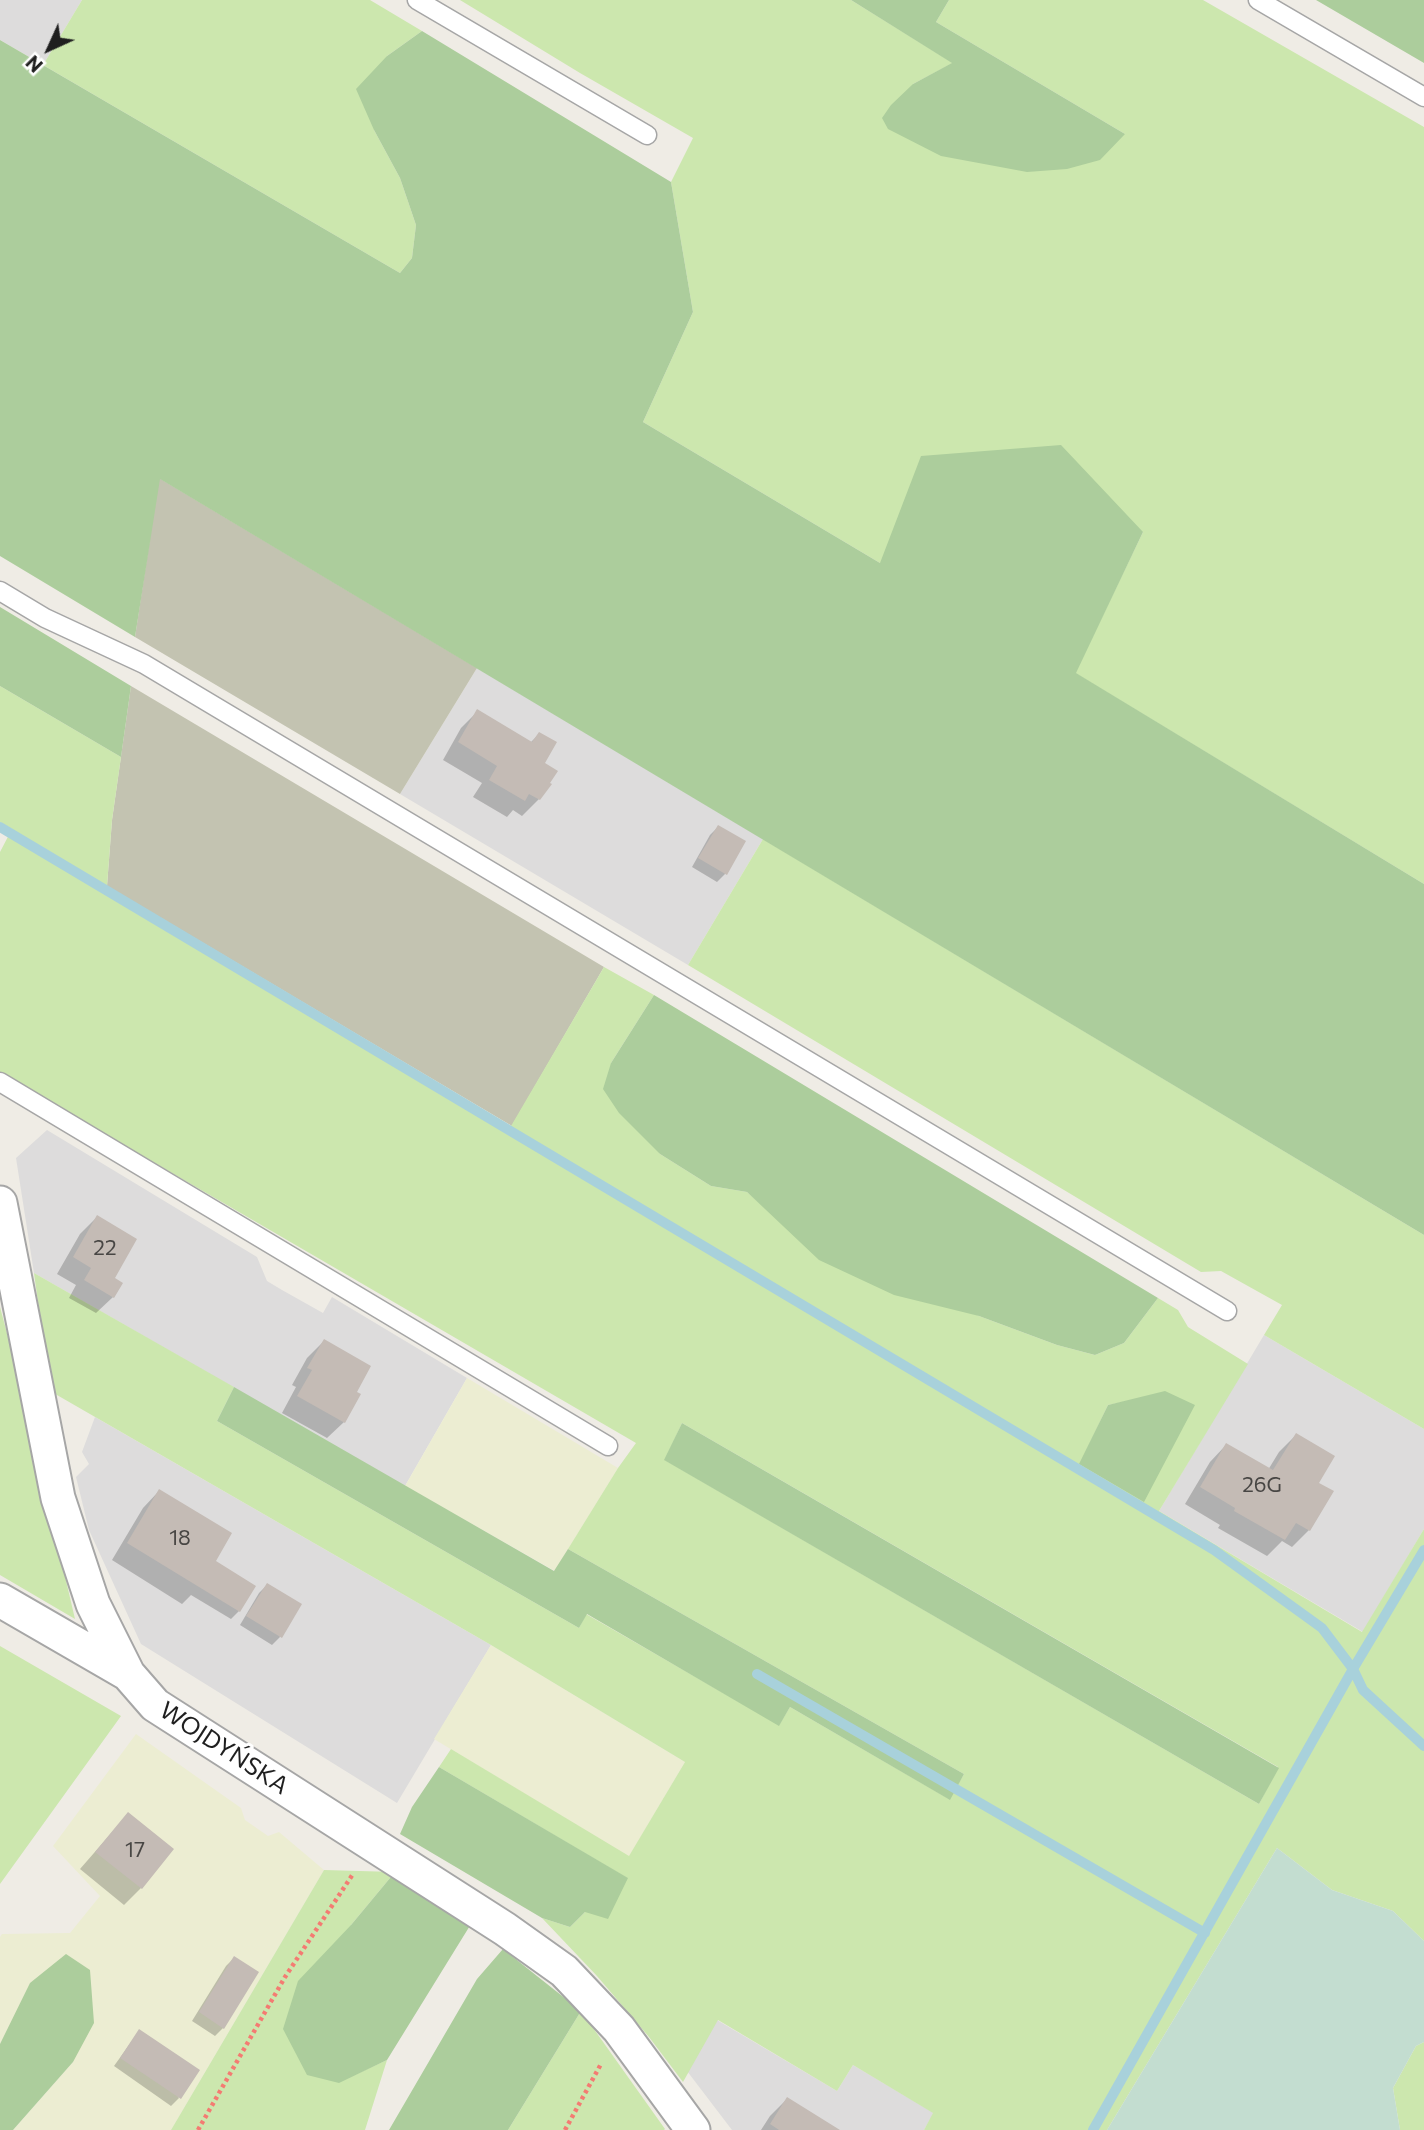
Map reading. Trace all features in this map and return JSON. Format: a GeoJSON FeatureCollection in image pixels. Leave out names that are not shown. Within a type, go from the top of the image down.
{"type":"FeatureCollection","features":[{"type":"Feature","properties":{"kind":"street","name":"WOJDYŃSKA"},"geometry":{"type":"LineString","coordinates":[[0,1203],[58,1498],[93,1604],[128,1674],[155,1704],[505,1929],[564,1971],[619,2029],[693,2130]]}},
{"type":"Feature","properties":{"kind":"street"},"geometry":{"type":"LineString","coordinates":[[0,1600],[128,1674]]}},
{"type":"Feature","properties":{"kind":"lane"},"geometry":{"type":"LineString","coordinates":[[417,0],[647,135]]}},
{"type":"Feature","properties":{"kind":"lane"},"geometry":{"type":"LineString","coordinates":[[1258,0],[1424,97]]}},
{"type":"Feature","properties":{"kind":"lane"},"geometry":{"type":"LineString","coordinates":[[0,591],[45,618],[144,664],[1227,1311]]}},
{"type":"Feature","properties":{"kind":"lane"},"geometry":{"type":"LineString","coordinates":[[0,1082],[608,1446]]}},
{"type":"Feature","properties":{"kind":"path"},"geometry":{"type":"LineString","coordinates":[[198,2130],[285,1977],[372,1844]]}},
{"type":"Feature","properties":{"kind":"path"},"geometry":{"type":"LineString","coordinates":[[565,2130],[619,2029]]}},
{"type":"Feature","properties":{"kind":"shaded area"},"geometry":{"type":"Polygon","coordinates":[[[0,0],[82,0],[43,65],[0,40],[0,0]]]}},
{"type":"Feature","properties":{"kind":"shaded area"},"geometry":{"type":"Polygon","coordinates":[[[159,478],[477,668],[400,794],[135,637],[159,478]]]}},
{"type":"Feature","properties":{"kind":"shaded area"},"geometry":{"type":"Polygon","coordinates":[[[477,668],[763,839],[688,965],[400,794],[477,668]]]}},
{"type":"Feature","properties":{"kind":"shaded area"},"geometry":{"type":"Polygon","coordinates":[[[131,686],[604,967],[512,1126],[107,886],[112,820],[131,686]]]}},
{"type":"Feature","properties":{"kind":"shaded area"},"geometry":{"type":"Polygon","coordinates":[[[47,1130],[257,1257],[267,1281],[282,1290],[323,1313],[332,1297],[467,1378],[405,1486],[34,1273],[16,1158],[47,1130]]]}},
{"type":"Feature","properties":{"kind":"shaded area"},"geometry":{"type":"Polygon","coordinates":[[[1264,1335],[1424,1429],[1424,1529],[1363,1632],[1159,1511],[1264,1335]]]}},
{"type":"Feature","properties":{"kind":"shaded area"},"geometry":{"type":"Polygon","coordinates":[[[467,1378],[618,1468],[555,1571],[405,1486],[467,1378]]]}},
{"type":"Feature","properties":{"kind":"shaded area"},"geometry":{"type":"Polygon","coordinates":[[[95,1417],[491,1645],[397,1803],[141,1644],[89,1530],[76,1477],[89,1464],[82,1452],[95,1417]]]}},
{"type":"Feature","properties":{"kind":"shaded area"},"geometry":{"type":"Polygon","coordinates":[[[491,1645],[685,1762],[629,1857],[434,1739],[491,1645]]]}},
{"type":"Feature","properties":{"kind":"shaded area"},"geometry":{"type":"Polygon","coordinates":[[[136,1734],[241,1808],[245,1820],[268,1836],[279,1832],[324,1870],[171,2130],[13,2130],[73,2062],[8,2030],[0,2044],[0,1937],[2,1934],[70,1933],[100,1896],[53,1846],[136,1734]]]}},
{"type":"Feature","properties":{"kind":"shaded area"},"geometry":{"type":"Polygon","coordinates":[[[1277,1848],[1332,1890],[1393,1911],[1424,1941],[1424,2042],[1416,2046],[1393,2088],[1400,2130],[1107,2130],[1277,1848]]]}},
{"type":"Feature","properties":{"kind":"shaded area"},"geometry":{"type":"Polygon","coordinates":[[[717,2020],[837,2091],[853,2065],[934,2113],[924,2130],[732,2130],[687,2071],[717,2020]]]}},
{"type":"Feature","properties":{"kind":"green space"},"geometry":{"type":"Polygon","coordinates":[[[82,0],[370,0],[422,31],[387,56],[374,130],[400,178],[416,225],[412,258],[400,273],[43,65],[82,0]]]}},
{"type":"Feature","properties":{"kind":"green space"},"geometry":{"type":"Polygon","coordinates":[[[460,0],[851,0],[953,63],[913,84],[1125,134],[936,22],[949,0],[1203,0],[1424,127],[1424,884],[1075,673],[1143,532],[880,563],[643,422],[693,312],[671,182],[693,138],[460,0]]]}},
{"type":"Feature","properties":{"kind":"green space"},"geometry":{"type":"Polygon","coordinates":[[[851,0],[949,0],[936,22],[1125,134],[1100,160],[1067,169],[1027,172],[941,156],[888,129],[882,118],[891,105],[913,84],[952,63],[851,0]]]}},
{"type":"Feature","properties":{"kind":"green space"},"geometry":{"type":"Polygon","coordinates":[[[1316,0],[1424,0],[1424,63],[1316,0]]]}},
{"type":"Feature","properties":{"kind":"green space"},"geometry":{"type":"Polygon","coordinates":[[[422,31],[671,182],[693,312],[643,422],[880,563],[921,456],[1061,445],[1143,532],[1076,673],[1424,884],[1424,1235],[160,479],[135,637],[0,556],[0,40],[400,273],[412,258],[416,225],[400,178],[356,89],[387,56],[422,31]]]}},
{"type":"Feature","properties":{"kind":"green space"},"geometry":{"type":"Polygon","coordinates":[[[0,607],[131,686],[121,757],[0,686],[0,607]]]}},
{"type":"Feature","properties":{"kind":"green space"},"geometry":{"type":"Polygon","coordinates":[[[0,686],[121,757],[112,820],[107,886],[511,1126],[604,967],[654,995],[611,1063],[660,1154],[711,1186],[747,1192],[766,1208],[979,1316],[1057,1345],[1095,1355],[1124,1343],[1158,1298],[1178,1310],[1188,1327],[1248,1364],[1159,1511],[1362,1632],[1424,1529],[1424,1941],[1393,1911],[1332,1890],[1277,1848],[1107,2130],[924,2130],[933,2113],[853,2065],[837,2091],[718,2020],[683,2082],[597,1976],[542,1918],[570,1927],[627,1878],[439,1767],[451,1749],[629,1856],[685,1762],[491,1645],[50,1391],[34,1273],[234,1387],[217,1421],[579,1628],[586,1614],[779,1725],[790,1707],[949,1799],[964,1774],[568,1549],[636,1443],[0,1073],[0,852],[12,829],[0,822],[0,686]],[[1133,1400],[1108,1405],[1080,1464],[1133,1400]],[[682,1423],[665,1460],[1259,1804],[1278,1767],[682,1423]]]}},
{"type":"Feature","properties":{"kind":"green space"},"geometry":{"type":"Polygon","coordinates":[[[763,839],[1424,1235],[1424,1429],[1264,1335],[1282,1305],[1221,1271],[1201,1272],[688,965],[763,839]]]}},
{"type":"Feature","properties":{"kind":"green space"},"geometry":{"type":"Polygon","coordinates":[[[654,995],[1158,1298],[1124,1343],[1095,1355],[1057,1345],[979,1316],[894,1295],[819,1260],[747,1192],[711,1186],[660,1154],[619,1113],[603,1089],[611,1063],[654,995]]]}},
{"type":"Feature","properties":{"kind":"green space"},"geometry":{"type":"Polygon","coordinates":[[[0,1307],[15,1363],[75,1619],[0,1575],[0,1307]]]}},
{"type":"Feature","properties":{"kind":"green space"},"geometry":{"type":"Polygon","coordinates":[[[234,1387],[554,1571],[568,1549],[964,1774],[950,1800],[790,1707],[779,1726],[587,1614],[579,1628],[217,1421],[234,1387]]]}},
{"type":"Feature","properties":{"kind":"green space"},"geometry":{"type":"Polygon","coordinates":[[[1165,1391],[1195,1405],[1144,1502],[1079,1464],[1108,1405],[1165,1391]]]}},
{"type":"Feature","properties":{"kind":"green space"},"geometry":{"type":"Polygon","coordinates":[[[682,1423],[1279,1768],[1259,1804],[664,1460],[682,1423]]]}},
{"type":"Feature","properties":{"kind":"green space"},"geometry":{"type":"Polygon","coordinates":[[[0,1646],[121,1716],[0,1884],[0,1646]]]}},
{"type":"Feature","properties":{"kind":"green space"},"geometry":{"type":"Polygon","coordinates":[[[439,1767],[628,1878],[608,1919],[585,1912],[570,1927],[542,1918],[400,1834],[412,1807],[439,1767]]]}},
{"type":"Feature","properties":{"kind":"green space"},"geometry":{"type":"Polygon","coordinates":[[[324,1870],[395,1872],[351,1925],[339,2082],[387,2060],[365,2130],[171,2130],[324,1870]]]}},
{"type":"Feature","properties":{"kind":"green space"},"geometry":{"type":"Polygon","coordinates":[[[395,1872],[471,1924],[387,2060],[339,2083],[307,2075],[283,2029],[298,1981],[351,1925],[395,1872]]]}},
{"type":"Feature","properties":{"kind":"green space"},"geometry":{"type":"Polygon","coordinates":[[[503,1949],[581,2011],[508,2130],[389,2130],[477,1979],[503,1949]]]}},
{"type":"Feature","properties":{"kind":"green space"},"geometry":{"type":"Polygon","coordinates":[[[66,1954],[90,1970],[94,2023],[73,2062],[13,2130],[0,2130],[0,2044],[30,1983],[66,1954]]]}},
{"type":"Feature","properties":{"kind":"green space"},"geometry":{"type":"Polygon","coordinates":[[[581,2011],[665,2129],[664,2130],[508,2130],[581,2011]]]}},
{"type":"Feature","properties":{"kind":"green space"},"geometry":{"type":"Polygon","coordinates":[[[1424,2042],[1424,2130],[1400,2130],[1393,2088],[1416,2046],[1424,2042]]]}},
{"type":"Feature","properties":{"kind":"building"},"geometry":{"type":"Polygon","coordinates":[[[477,709],[532,742],[539,732],[557,742],[545,763],[558,771],[540,800],[529,794],[525,801],[489,780],[497,766],[458,742],[477,709]]]}},
{"type":"Feature","properties":{"kind":"building"},"geometry":{"type":"Polygon","coordinates":[[[718,825],[746,841],[727,875],[698,858],[718,825]]]}},
{"type":"Feature","properties":{"kind":"building"},"geometry":{"type":"Polygon","coordinates":[[[97,1215],[137,1239],[115,1278],[123,1283],[114,1298],[84,1280],[91,1268],[73,1257],[97,1215]]]}},
{"type":"Feature","properties":{"kind":"building"},"geometry":{"type":"Polygon","coordinates":[[[324,1339],[371,1366],[357,1392],[361,1394],[345,1423],[297,1396],[312,1370],[307,1368],[324,1339]]]}},
{"type":"Feature","properties":{"kind":"building"},"geometry":{"type":"Polygon","coordinates":[[[1296,1433],[1335,1456],[1319,1483],[1334,1491],[1310,1531],[1296,1523],[1285,1540],[1234,1511],[1235,1508],[1200,1487],[1226,1443],[1273,1470],[1296,1433]]]}},
{"type":"Feature","properties":{"kind":"building"},"geometry":{"type":"Polygon","coordinates":[[[159,1489],[232,1533],[216,1561],[256,1586],[240,1612],[127,1543],[159,1489]]]}},
{"type":"Feature","properties":{"kind":"building"},"geometry":{"type":"Polygon","coordinates":[[[267,1583],[302,1604],[282,1638],[246,1616],[267,1583]]]}},
{"type":"Feature","properties":{"kind":"building"},"geometry":{"type":"Polygon","coordinates":[[[128,1812],[174,1849],[142,1889],[95,1852],[128,1812]]]}},
{"type":"Feature","properties":{"kind":"building"},"geometry":{"type":"Polygon","coordinates":[[[234,1956],[259,1972],[224,2029],[199,2012],[234,1956]]]}},
{"type":"Feature","properties":{"kind":"building"},"geometry":{"type":"Polygon","coordinates":[[[139,2029],[200,2070],[181,2099],[120,2058],[139,2029]]]}},
{"type":"Feature","properties":{"kind":"building"},"geometry":{"type":"Polygon","coordinates":[[[787,2097],[840,2130],[779,2130],[770,2124],[787,2097]]]}},
{"type":"Feature","properties":{"kind":"waterway"},"geometry":{"type":"LineString","coordinates":[[0,827],[1214,1550],[1322,1628],[1353,1669],[1363,1690],[1424,1746]]}},
{"type":"Feature","properties":{"kind":"waterway"},"geometry":{"type":"LineString","coordinates":[[1093,2130],[1353,1669],[1424,1550]]}},
{"type":"Feature","properties":{"kind":"waterway"},"geometry":{"type":"LineString","coordinates":[[757,1674],[1205,1933]]}}]}
